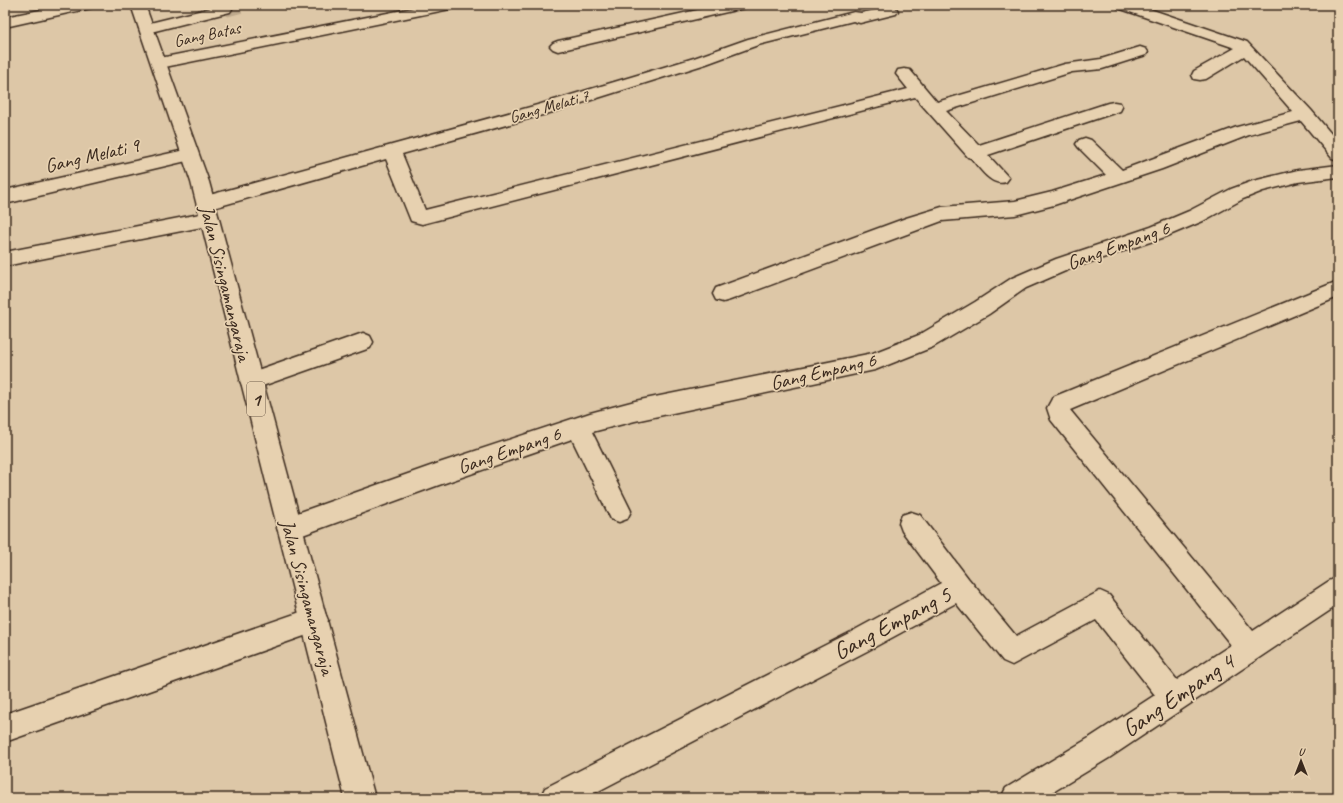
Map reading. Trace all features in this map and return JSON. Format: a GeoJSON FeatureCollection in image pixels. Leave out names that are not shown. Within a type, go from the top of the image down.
{"type":"FeatureCollection","features":[{"type":"Feature","properties":{"kind":"main road"},"geometry":{"type":"LineString","coordinates":[[5,22],[86,5]]}},
{"type":"Feature","properties":{"kind":"main road","name":"Jalan Sisingamangaraja"},"geometry":{"type":"LineString","coordinates":[[138,5],[160,63],[208,211],[289,528],[316,620],[360,798]]}},
{"type":"Feature","properties":{"kind":"main road","name":"Gang Batas"},"geometry":{"type":"LineString","coordinates":[[160,63],[450,5]]}},
{"type":"Feature","properties":{"kind":"main road"},"geometry":{"type":"LineString","coordinates":[[558,46],[724,7],[740,5]]}},
{"type":"Feature","properties":{"kind":"main road"},"geometry":{"type":"LineString","coordinates":[[1124,5],[1235,42],[1246,48],[1305,114],[1338,154]]}},
{"type":"Feature","properties":{"kind":"main road"},"geometry":{"type":"LineString","coordinates":[[147,28],[225,9]]}},
{"type":"Feature","properties":{"kind":"main road","name":"Gang Melati 7"},"geometry":{"type":"LineString","coordinates":[[5,259],[208,211],[392,151],[555,106],[700,61],[849,11],[860,18],[891,12]]}},
{"type":"Feature","properties":{"kind":"main road"},"geometry":{"type":"LineString","coordinates":[[1200,75],[1246,48]]}},
{"type":"Feature","properties":{"kind":"main road"},"geometry":{"type":"LineString","coordinates":[[934,109],[1071,67],[1102,64],[1140,52]]}},
{"type":"Feature","properties":{"kind":"main road"},"geometry":{"type":"LineString","coordinates":[[904,74],[974,153],[1000,178]]}},
{"type":"Feature","properties":{"kind":"main road"},"geometry":{"type":"LineString","coordinates":[[392,151],[418,216],[422,217],[919,91]]}},
{"type":"Feature","properties":{"kind":"main road"},"geometry":{"type":"LineString","coordinates":[[974,153],[1114,107]]}},
{"type":"Feature","properties":{"kind":"main road"},"geometry":{"type":"LineString","coordinates":[[723,294],[913,223],[942,214],[1015,208],[1089,188],[1242,131],[1305,114]]}},
{"type":"Feature","properties":{"kind":"main road"},"geometry":{"type":"LineString","coordinates":[[1085,144],[1119,177]]}},
{"type":"Feature","properties":{"kind":"main road","name":"Gang Melati 9"},"geometry":{"type":"LineString","coordinates":[[5,197],[189,155]]}},
{"type":"Feature","properties":{"kind":"main road","name":"Gang Empang 6"},"geometry":{"type":"LineString","coordinates":[[289,528],[439,474],[578,427],[635,411],[807,376],[879,359],[926,341],[1019,284],[1063,264],[1158,232],[1196,216],[1237,194],[1259,186],[1298,176],[1338,171]]}},
{"type":"Feature","properties":{"kind":"main road"},"geometry":{"type":"LineString","coordinates":[[1250,647],[1059,413],[1058,408],[1061,404],[1338,289]]}},
{"type":"Feature","properties":{"kind":"main road"},"geometry":{"type":"LineString","coordinates":[[251,381],[363,342]]}},
{"type":"Feature","properties":{"kind":"main road"},"geometry":{"type":"LineString","coordinates":[[578,427],[619,511]]}},
{"type":"Feature","properties":{"kind":"main road"},"geometry":{"type":"LineString","coordinates":[[911,523],[959,587]]}},
{"type":"Feature","properties":{"kind":"main road","name":"Gang Empang 5"},"geometry":{"type":"LineString","coordinates":[[555,798],[860,641],[959,587],[1012,652],[1100,604],[1174,698]]}},
{"type":"Feature","properties":{"kind":"main road","name":"Gang Empang 4"},"geometry":{"type":"LineString","coordinates":[[1016,798],[1100,748],[1338,590]]}},
{"type":"Feature","properties":{"kind":"main road"},"geometry":{"type":"LineString","coordinates":[[5,728],[316,620]]}},
{"type":"Feature","properties":{"kind":"waterway"},"geometry":{"type":"LineString","coordinates":[[1112,5],[1130,11]]}},
{"type":"Feature","properties":{"kind":"tunnel"},"geometry":{"type":"LineString","coordinates":[[225,9],[240,5]]}}]}
